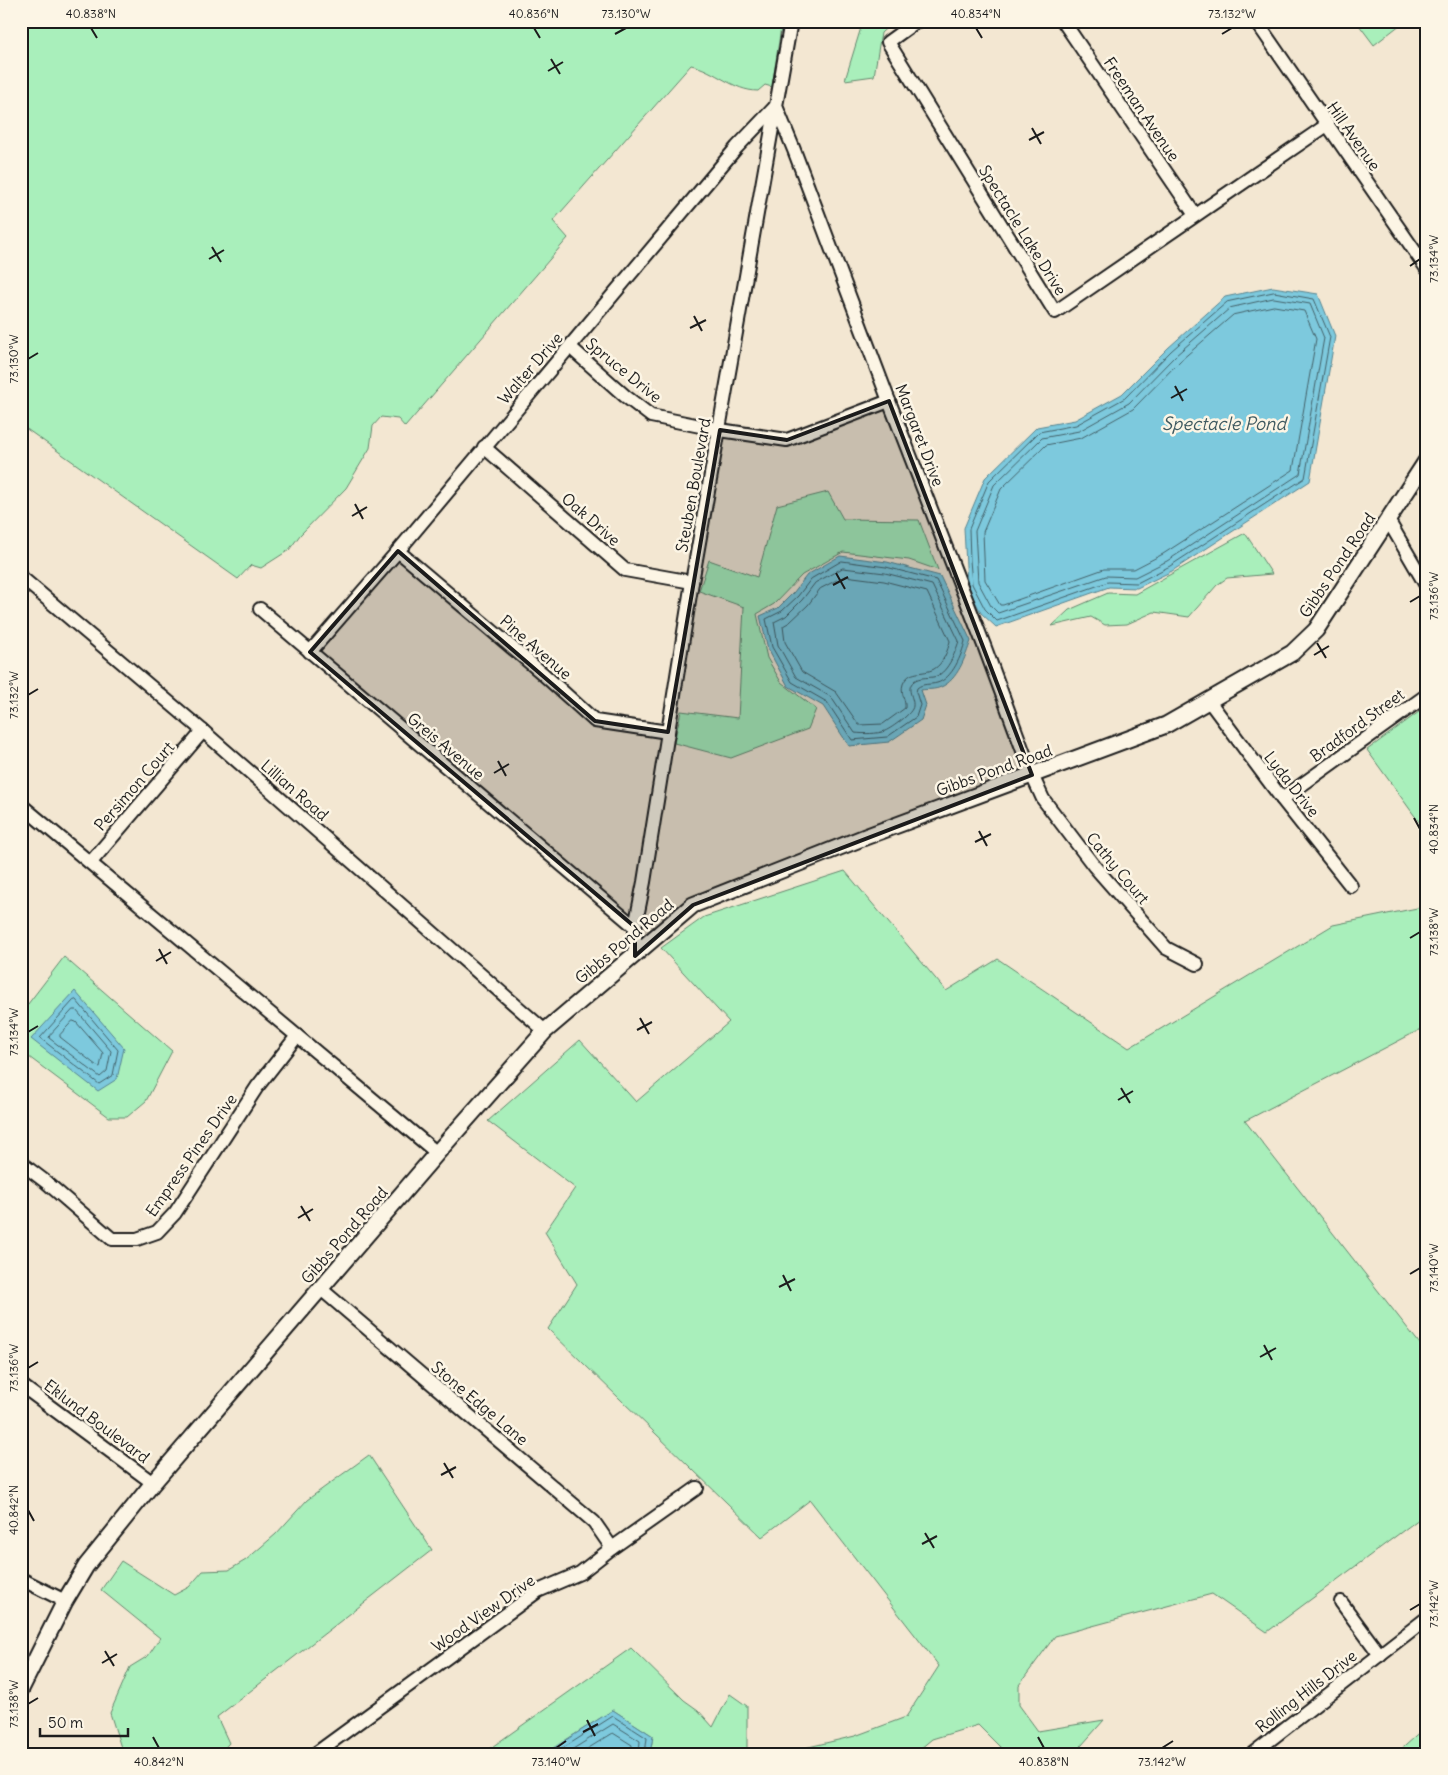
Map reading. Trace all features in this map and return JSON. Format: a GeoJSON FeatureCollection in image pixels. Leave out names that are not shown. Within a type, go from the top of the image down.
{"type":"FeatureCollection","features":[{"type":"Feature","properties":{"kind":"street","name":"Steuben Boulevard"},"geometry":{"type":"LineString","coordinates":[[635,956],[635,927],[644,882],[692,582],[791,21]]}},
{"type":"Feature","properties":{"kind":"street","name":"Spectacle Lake Drive"},"geometry":{"type":"LineString","coordinates":[[917,21],[888,42],[1055,312],[1327,125]]}},
{"type":"Feature","properties":{"kind":"street","name":"Freeman Avenue"},"geometry":{"type":"LineString","coordinates":[[1063,21],[1195,216]]}},
{"type":"Feature","properties":{"kind":"street","name":"Hill Avenue"},"geometry":{"type":"LineString","coordinates":[[1256,21],[1427,269]]}},
{"type":"Feature","properties":{"kind":"street","name":"Walter Drive"},"geometry":{"type":"LineString","coordinates":[[310,652],[398,551],[737,148],[776,106]]}},
{"type":"Feature","properties":{"kind":"street","name":"Margaret Drive"},"geometry":{"type":"LineString","coordinates":[[776,106],[986,648],[1032,775]]}},
{"type":"Feature","properties":{"kind":"street","name":"Spruce Drive"},"geometry":{"type":"LineString","coordinates":[[570,347],[650,416],[720,430],[787,440],[889,401]]}},
{"type":"Feature","properties":{"kind":"street","name":"Oak Drive"},"geometry":{"type":"LineString","coordinates":[[484,447],[625,570],[692,582]]}},
{"type":"Feature","properties":{"kind":"street","name":"Gibbs Pond Road"},"geometry":{"type":"LineString","coordinates":[[21,1688],[65,1601],[86,1566],[153,1483],[437,1153],[545,1031],[693,905],[865,837],[1166,725],[1292,653],[1316,630],[1427,460]]}},
{"type":"Feature","properties":{"kind":"street"},"geometry":{"type":"LineString","coordinates":[[1388,520],[1427,587]]}},
{"type":"Feature","properties":{"kind":"street","name":"Pine Avenue"},"geometry":{"type":"LineString","coordinates":[[398,551],[535,667],[595,721],[668,732]]}},
{"type":"Feature","properties":{"kind":"street","name":"Lillian Road"},"geometry":{"type":"LineString","coordinates":[[21,577],[203,731],[545,1031]]}},
{"type":"Feature","properties":{"kind":"street","name":"Greis Avenue"},"geometry":{"type":"LineString","coordinates":[[260,609],[635,927]]}},
{"type":"Feature","properties":{"kind":"street","name":"Bradford Street"},"geometry":{"type":"LineString","coordinates":[[1282,799],[1427,695]]}},
{"type":"Feature","properties":{"kind":"street","name":"Lyda Drive"},"geometry":{"type":"LineString","coordinates":[[1209,701],[1282,799],[1351,886]]}},
{"type":"Feature","properties":{"kind":"street","name":"Persimon Court"},"geometry":{"type":"LineString","coordinates":[[91,862],[203,731]]}},
{"type":"Feature","properties":{"kind":"street","name":"Cathy Court"},"geometry":{"type":"LineString","coordinates":[[1032,775],[1043,799],[1094,866],[1166,948],[1197,964]]}},
{"type":"Feature","properties":{"kind":"street"},"geometry":{"type":"LineString","coordinates":[[21,805],[437,1153]]}},
{"type":"Feature","properties":{"kind":"street","name":"Empress Pines Drive"},"geometry":{"type":"LineString","coordinates":[[21,1163],[112,1239],[137,1239],[157,1232],[175,1213],[258,1086],[296,1036]]}},
{"type":"Feature","properties":{"kind":"street","name":"Stone Edge Lane"},"geometry":{"type":"LineString","coordinates":[[321,1289],[594,1522],[612,1548]]}},
{"type":"Feature","properties":{"kind":"street","name":"Eklund Boulevard"},"geometry":{"type":"LineString","coordinates":[[21,1385],[153,1483]]}},
{"type":"Feature","properties":{"kind":"street","name":"Wood View Drive"},"geometry":{"type":"LineString","coordinates":[[314,1754],[538,1591],[580,1574],[612,1548],[697,1488]]}},
{"type":"Feature","properties":{"kind":"street"},"geometry":{"type":"LineString","coordinates":[[21,1579],[65,1601]]}},
{"type":"Feature","properties":{"kind":"street"},"geometry":{"type":"LineString","coordinates":[[1341,1602],[1380,1655]]}},
{"type":"Feature","properties":{"kind":"street","name":"Rolling Hills Drive"},"geometry":{"type":"LineString","coordinates":[[1252,1754],[1427,1618]]}},
{"type":"Feature","properties":{"kind":"highlighted area"},"geometry":{"type":"Polygon","coordinates":[[[889,401],[1032,775],[693,905],[635,956],[635,927],[310,652],[398,551],[595,721],[668,732],[720,430],[787,440],[889,401]]]}},
{"type":"Feature","properties":{"kind":"green space"},"geometry":{"type":"Polygon","coordinates":[[[21,21],[782,21],[772,87],[765,85],[758,91],[740,88],[708,71],[691,65],[553,221],[568,238],[405,427],[398,419],[381,417],[373,426],[370,448],[346,488],[300,535],[289,550],[261,568],[251,565],[238,579],[21,425],[21,21]]]}},
{"type":"Feature","properties":{"kind":"green space"},"geometry":{"type":"Polygon","coordinates":[[[863,21],[894,21],[881,33],[874,76],[845,80],[863,21]]]}},
{"type":"Feature","properties":{"kind":"green space"},"geometry":{"type":"Polygon","coordinates":[[[1356,21],[1405,21],[1374,45],[1356,21]]]}},
{"type":"Feature","properties":{"kind":"green space"},"geometry":{"type":"Polygon","coordinates":[[[828,492],[843,519],[919,520],[938,570],[909,560],[843,552],[802,575],[774,604],[757,614],[767,658],[781,682],[816,709],[808,729],[731,758],[674,743],[681,711],[738,718],[744,607],[699,591],[709,560],[757,577],[777,505],[828,492]]]}},
{"type":"Feature","properties":{"kind":"green space"},"geometry":{"type":"Polygon","coordinates":[[[1245,533],[1272,574],[1227,578],[1217,585],[1189,617],[1154,612],[1127,624],[1105,625],[1091,617],[1052,626],[1069,610],[1108,593],[1135,594],[1245,533]]]}},
{"type":"Feature","properties":{"kind":"green space"},"geometry":{"type":"Polygon","coordinates":[[[1427,706],[1427,823],[1422,826],[1367,750],[1427,706]]]}},
{"type":"Feature","properties":{"kind":"green space"},"geometry":{"type":"Polygon","coordinates":[[[845,871],[946,991],[998,959],[1129,1048],[1333,925],[1422,907],[1427,915],[1427,1026],[1245,1121],[1427,1353],[1427,1513],[1267,1632],[1212,1594],[1055,1636],[1019,1685],[1019,1705],[1038,1731],[1104,1720],[1074,1754],[1004,1754],[1000,1747],[978,1725],[932,1739],[914,1754],[779,1754],[855,1736],[906,1717],[939,1666],[810,1500],[762,1537],[548,1329],[577,1284],[545,1232],[575,1188],[488,1121],[580,1040],[636,1102],[729,1022],[661,948],[704,917],[845,871]]]}},
{"type":"Feature","properties":{"kind":"green space"},"geometry":{"type":"Polygon","coordinates":[[[64,957],[172,1051],[146,1101],[127,1117],[109,1117],[21,1051],[21,1013],[64,957]]]}},
{"type":"Feature","properties":{"kind":"green space"},"geometry":{"type":"Polygon","coordinates":[[[369,1455],[432,1550],[217,1717],[229,1743],[219,1754],[123,1754],[110,1713],[130,1667],[148,1656],[160,1638],[101,1590],[121,1561],[174,1595],[189,1587],[203,1571],[229,1570],[246,1560],[276,1534],[307,1500],[369,1455]]]}},
{"type":"Feature","properties":{"kind":"green space"},"geometry":{"type":"Polygon","coordinates":[[[631,1648],[684,1700],[698,1710],[713,1727],[730,1694],[747,1706],[747,1754],[650,1754],[653,1736],[613,1710],[544,1754],[482,1754],[631,1648]]]}},
{"type":"Feature","properties":{"kind":"green space"},"geometry":{"type":"Polygon","coordinates":[[[1424,1729],[1427,1732],[1427,1754],[1396,1754],[1424,1729]]]}},
{"type":"Feature","properties":{"kind":"water","name":"Spectacle Pond"},"geometry":{"type":"Polygon","coordinates":[[[1273,287],[1318,294],[1335,336],[1310,481],[1172,571],[1137,588],[1109,587],[996,627],[981,613],[967,585],[964,528],[985,478],[1037,427],[1075,420],[1122,394],[1168,348],[1225,297],[1273,287]]]}},
{"type":"Feature","properties":{"kind":"water"},"geometry":{"type":"Polygon","coordinates":[[[840,556],[887,562],[940,576],[971,641],[960,667],[947,684],[939,688],[921,690],[926,705],[921,720],[889,742],[849,746],[823,706],[788,686],[768,649],[760,616],[778,608],[807,575],[840,556]]]}},
{"type":"Feature","properties":{"kind":"water"},"geometry":{"type":"Polygon","coordinates":[[[75,991],[124,1048],[117,1079],[98,1091],[31,1039],[75,991]]]}},
{"type":"Feature","properties":{"kind":"water"},"geometry":{"type":"Polygon","coordinates":[[[613,1710],[653,1736],[650,1754],[544,1754],[613,1710]]]}}]}
